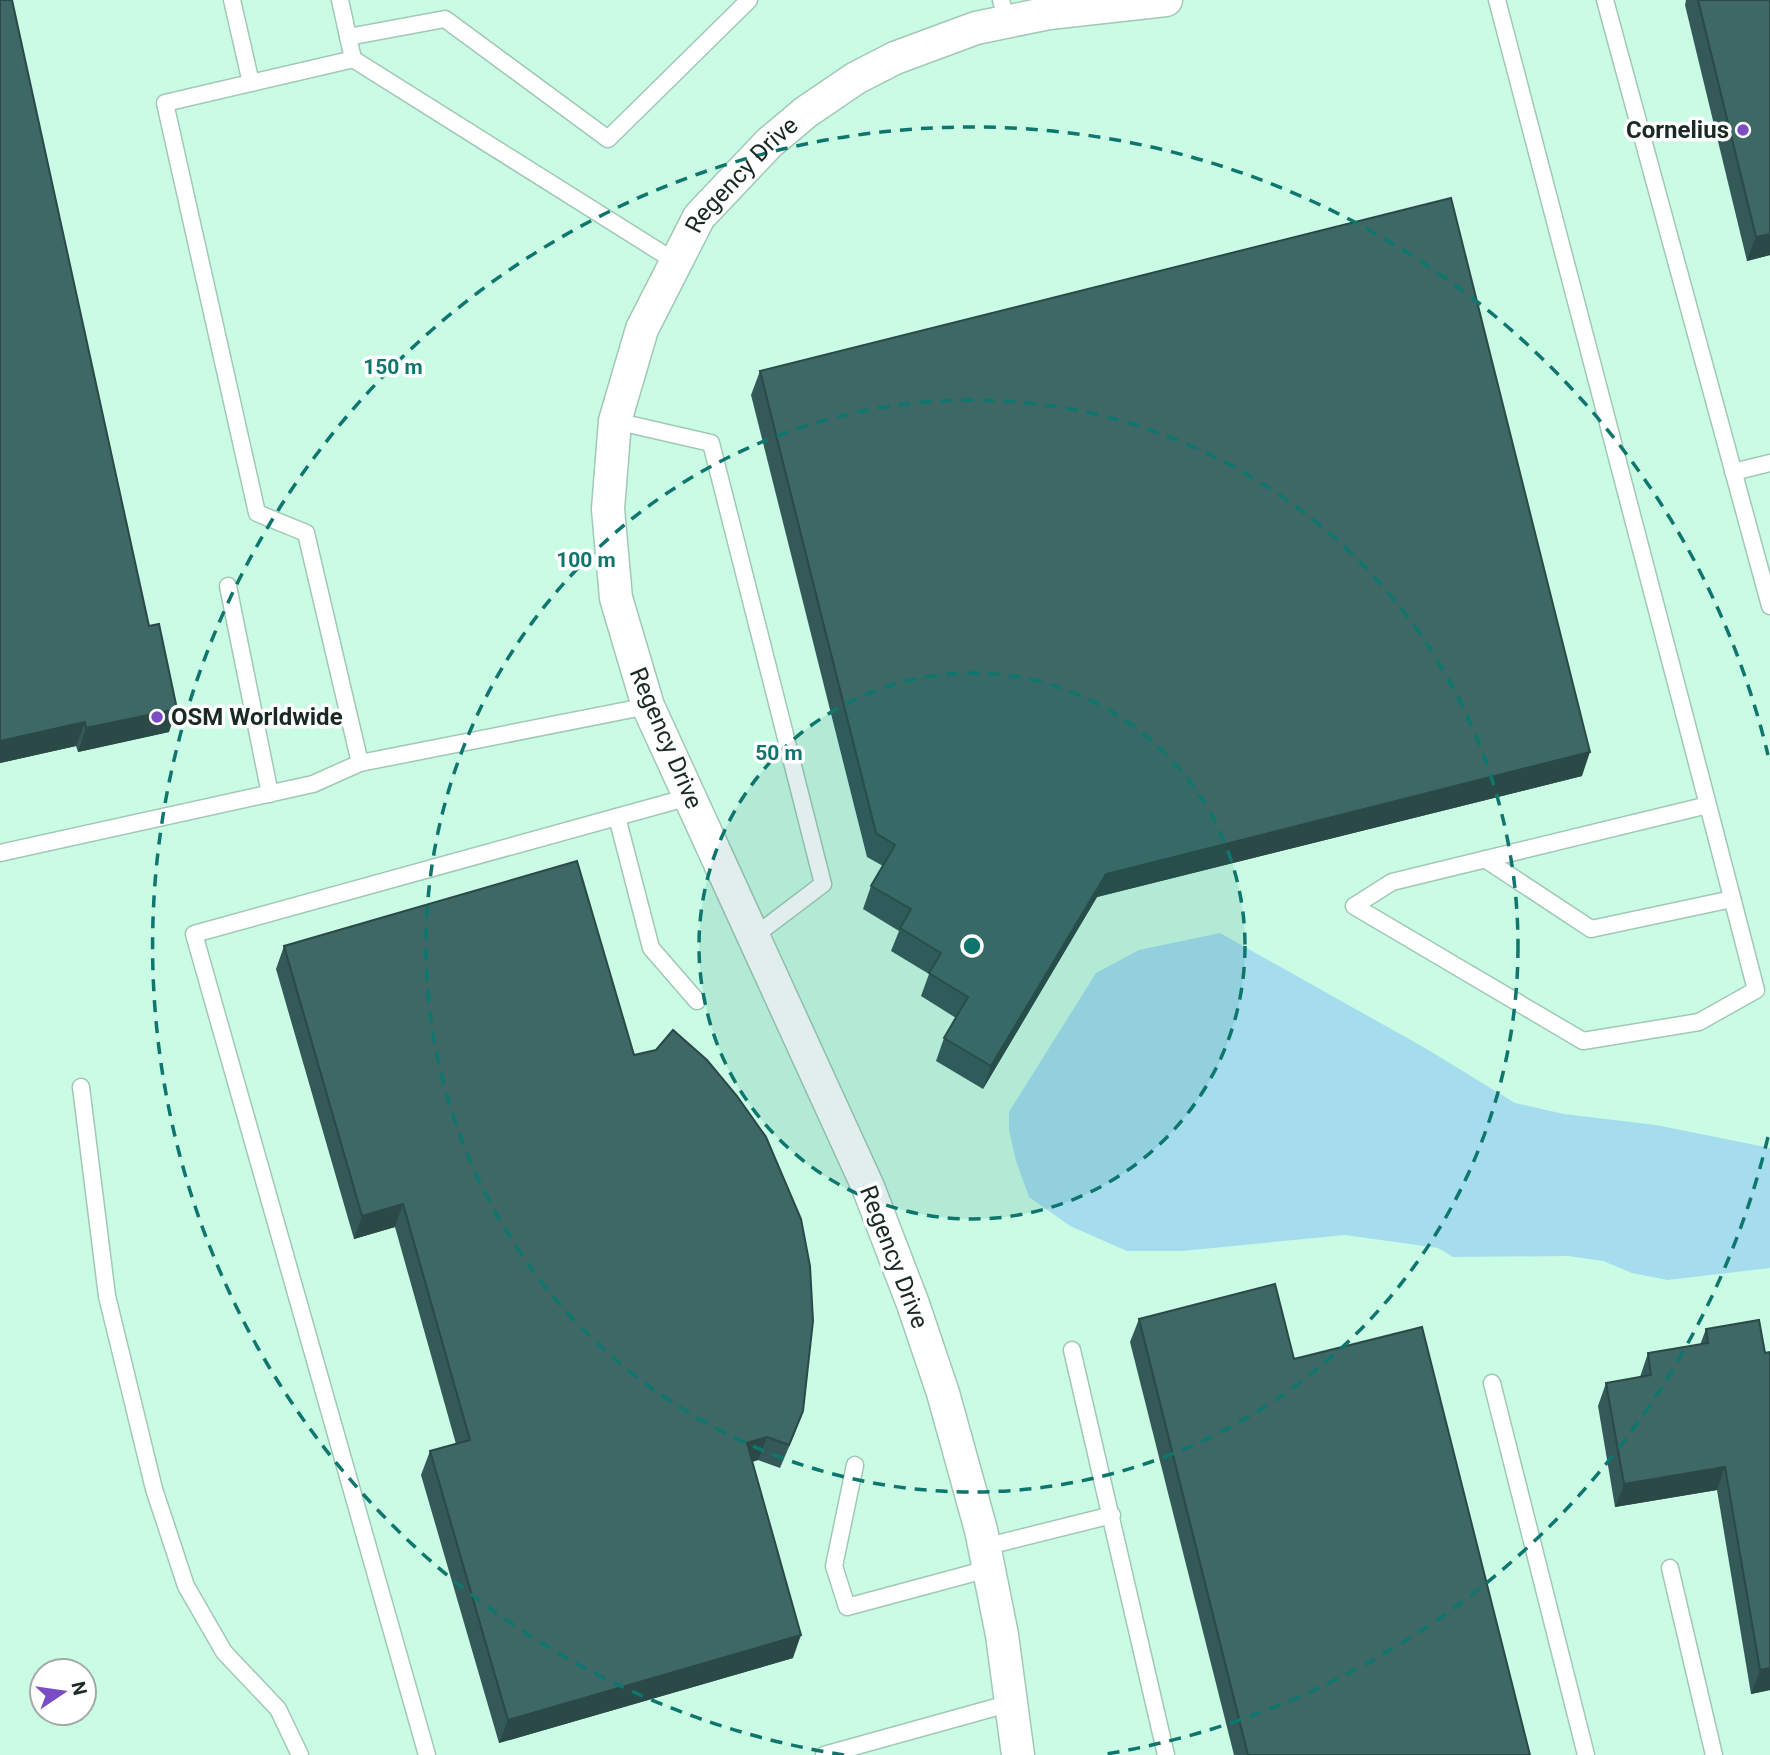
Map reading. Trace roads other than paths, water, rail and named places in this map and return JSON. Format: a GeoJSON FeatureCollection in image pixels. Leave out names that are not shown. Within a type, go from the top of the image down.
{"type":"FeatureCollection","features":[{"type":"Feature","properties":{"kind":"street","name":"Regency Drive"},"geometry":{"type":"LineString","coordinates":[[1018,1755],[1002,1635],[986,1558],[943,1394],[914,1304],[868,1187],[648,706],[620,617],[608,509],[615,421],[642,329],[699,217],[769,143],[806,112],[856,78],[895,58],[976,28],[1004,11],[1049,13],[1166,0]]}},
{"type":"Feature","properties":{"kind":"lane"},"geometry":{"type":"LineString","coordinates":[[232,0],[251,83]]}},
{"type":"Feature","properties":{"kind":"lane"},"geometry":{"type":"LineString","coordinates":[[340,0],[354,60],[676,262]]}},
{"type":"Feature","properties":{"kind":"lane"},"geometry":{"type":"LineString","coordinates":[[348,37],[445,19],[608,139],[749,0]]}},
{"type":"Feature","properties":{"kind":"lane"},"geometry":{"type":"LineString","coordinates":[[1497,0],[1708,805],[1756,990],[1699,1022],[1583,1041],[1354,906],[1392,882],[1708,805]]}},
{"type":"Feature","properties":{"kind":"lane"},"geometry":{"type":"LineString","coordinates":[[1605,0],[1733,472],[1764,559],[1770,606]]}},
{"type":"Feature","properties":{"kind":"lane"},"geometry":{"type":"LineString","coordinates":[[354,60],[165,103],[257,513],[306,533],[360,763]]}},
{"type":"Feature","properties":{"kind":"lane"},"geometry":{"type":"LineString","coordinates":[[615,421],[711,443],[823,884],[753,937]]}},
{"type":"Feature","properties":{"kind":"lane"},"geometry":{"type":"LineString","coordinates":[[1733,472],[1770,463]]}},
{"type":"Feature","properties":{"kind":"lane"},"geometry":{"type":"LineString","coordinates":[[228,586],[270,794]]}},
{"type":"Feature","properties":{"kind":"lane"},"geometry":{"type":"LineString","coordinates":[[0,853],[313,784],[360,763],[648,706]]}},
{"type":"Feature","properties":{"kind":"lane"},"geometry":{"type":"LineString","coordinates":[[427,1755],[194,934],[689,797]]}},
{"type":"Feature","properties":{"kind":"lane"},"geometry":{"type":"LineString","coordinates":[[617,817],[651,948],[697,1002]]}},
{"type":"Feature","properties":{"kind":"lane"},"geometry":{"type":"LineString","coordinates":[[1485,859],[1591,929],[1732,899]]}},
{"type":"Feature","properties":{"kind":"lane"},"geometry":{"type":"LineString","coordinates":[[81,1087],[107,1296],[155,1489],[186,1586],[224,1651],[278,1709],[300,1755]]}},
{"type":"Feature","properties":{"kind":"lane"},"geometry":{"type":"LineString","coordinates":[[1072,1350],[1166,1755]]}},
{"type":"Feature","properties":{"kind":"lane"},"geometry":{"type":"LineString","coordinates":[[1492,1383],[1586,1755]]}},
{"type":"Feature","properties":{"kind":"lane"},"geometry":{"type":"LineString","coordinates":[[855,1465],[834,1566],[847,1607],[1112,1516]]}},
{"type":"Feature","properties":{"kind":"lane"},"geometry":{"type":"LineString","coordinates":[[1670,1568],[1714,1755]]}},
{"type":"Feature","properties":{"kind":"lane"},"geometry":{"type":"LineString","coordinates":[[824,1755],[1011,1703]]}},
{"type":"Feature","properties":{"kind":"water"},"geometry":{"type":"Polygon","coordinates":[[[1220,933],[1425,1048],[1515,1103],[1564,1114],[1656,1125],[1770,1148],[1770,1268],[1668,1280],[1632,1273],[1603,1261],[1568,1256],[1453,1257],[1438,1248],[1345,1235],[1182,1251],[1127,1251],[1070,1226],[1029,1197],[1016,1161],[1009,1130],[1009,1112],[1096,973],[1139,950],[1220,933]]]}},
{"type":"Feature","properties":{"kind":"place","name":"Cornelius"},"geometry":{"type":"Point","coordinates":[1743,130]}},
{"type":"Feature","properties":{"kind":"place","name":"OSM Worldwide"},"geometry":{"type":"Point","coordinates":[157,717]}}]}
